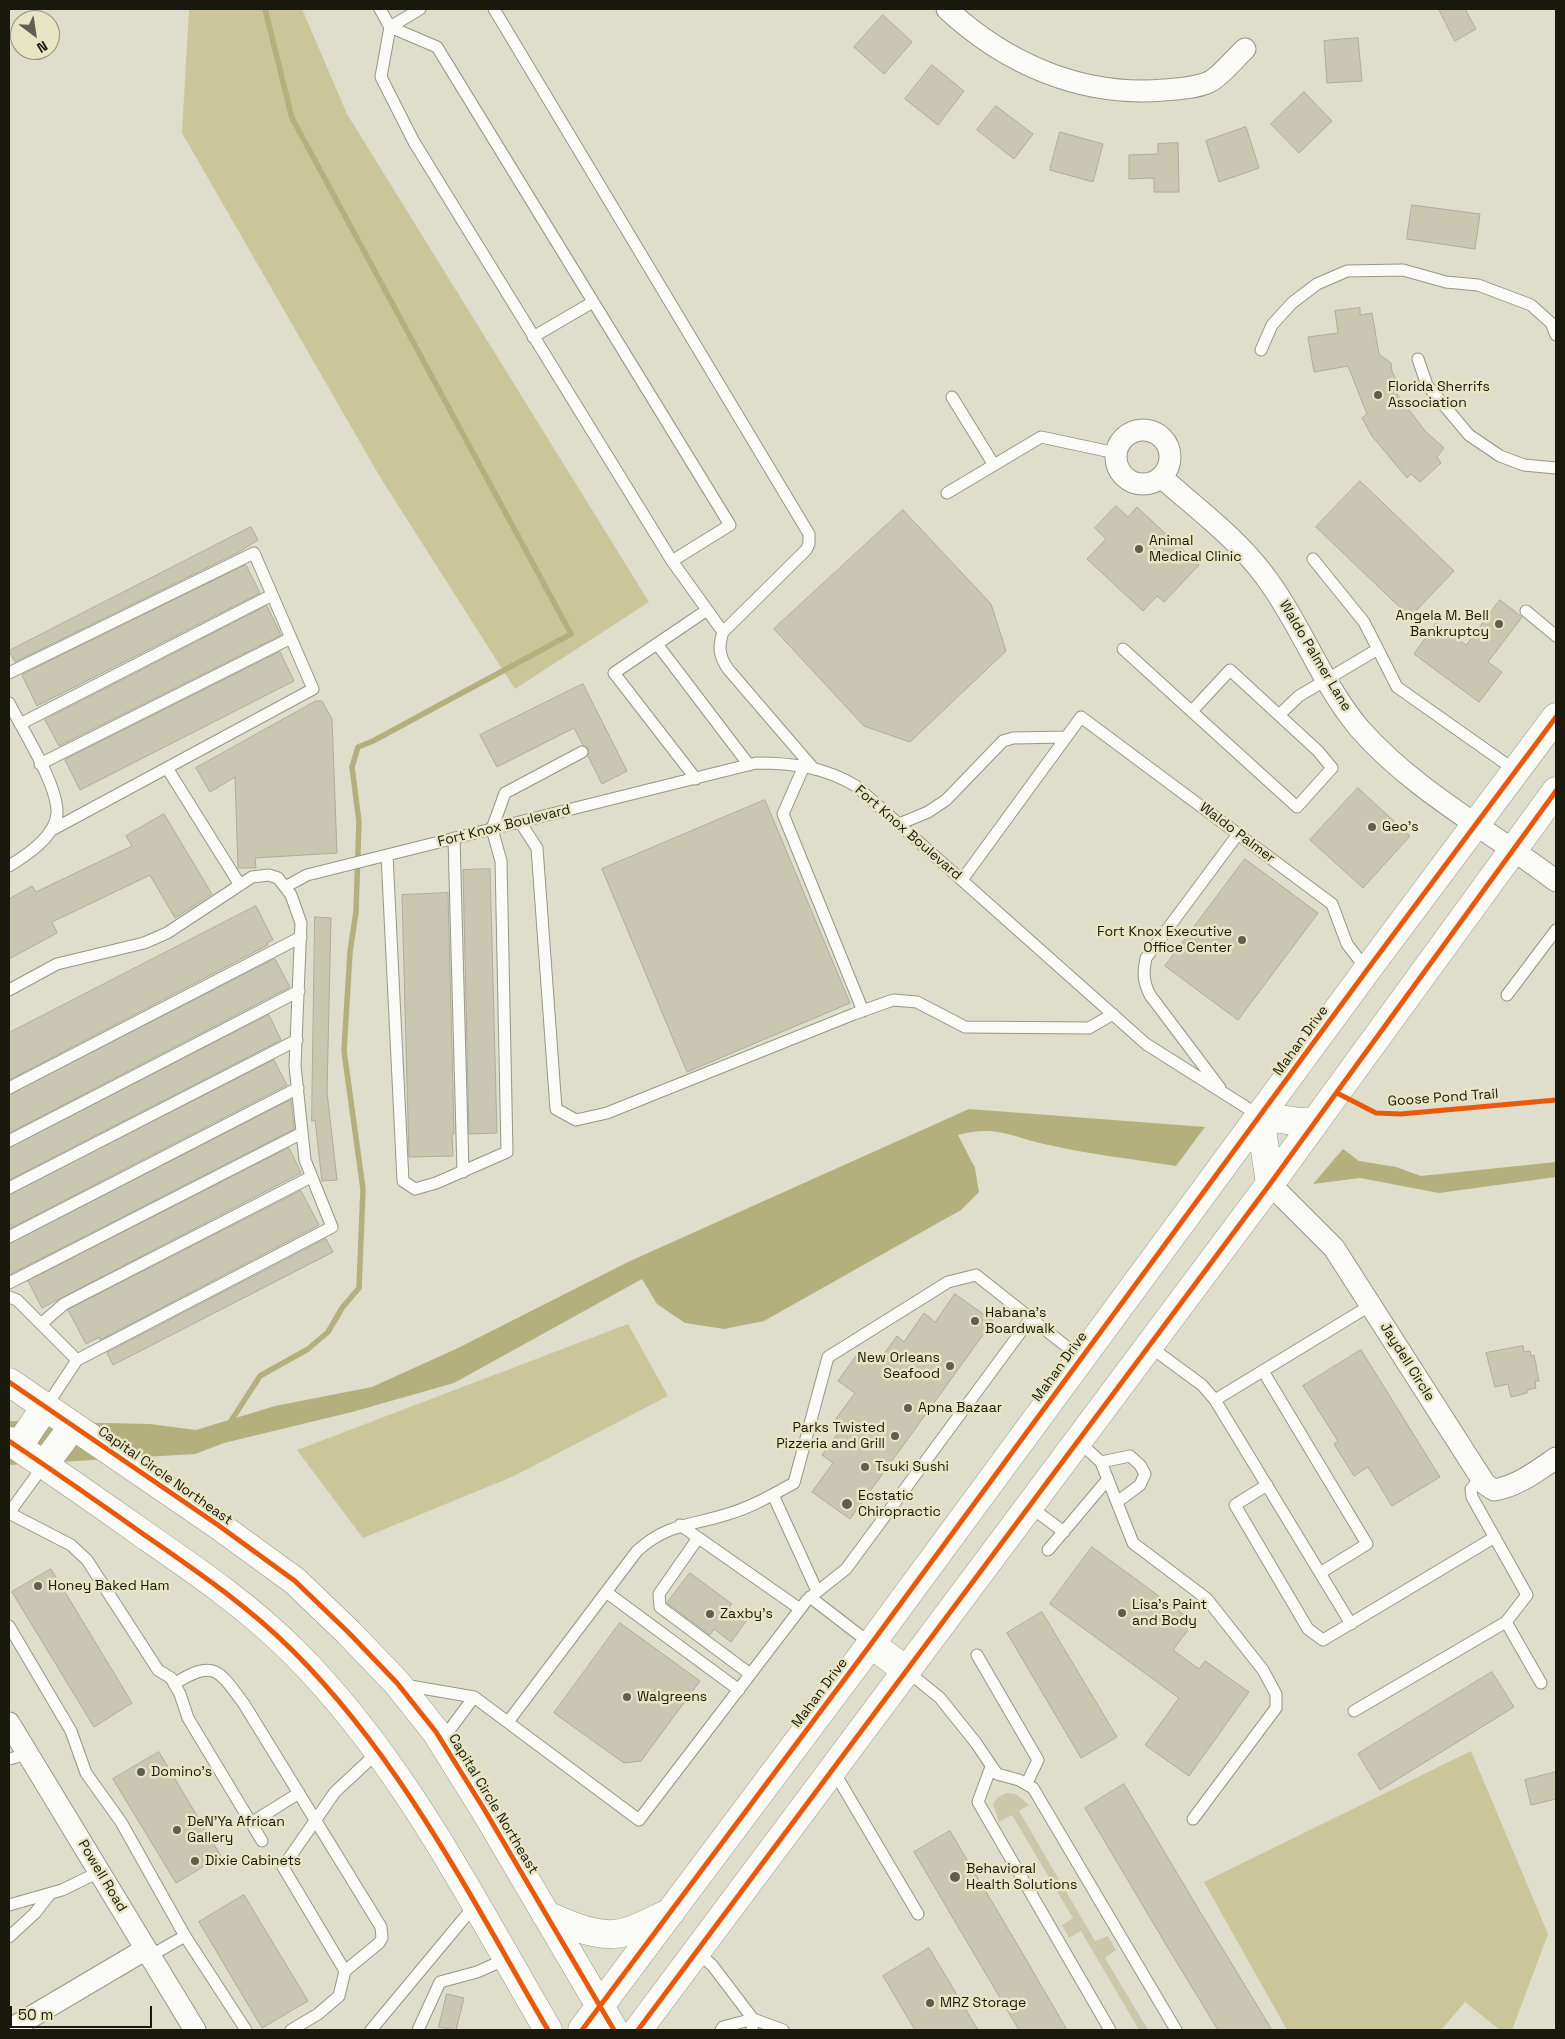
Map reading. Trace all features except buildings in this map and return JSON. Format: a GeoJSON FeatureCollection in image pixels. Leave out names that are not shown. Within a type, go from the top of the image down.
{"type":"FeatureCollection","features":[{"type":"Feature","properties":{"kind":"main road","name":"Mahan Drive"},"geometry":{"type":"LineString","coordinates":[[582,2030],[607,2019],[672,1911],[1556,717]]}},
{"type":"Feature","properties":{"kind":"main road"},"geometry":{"type":"LineString","coordinates":[[638,2030],[1270,1184],[1556,791]]}},
{"type":"Feature","properties":{"kind":"main road"},"geometry":{"type":"LineString","coordinates":[[1270,1184],[1260,1116],[1300,1122],[1316,1121]]}},
{"type":"Feature","properties":{"kind":"main road","name":"Capital Circle Northeast"},"geometry":{"type":"LineString","coordinates":[[9,1382],[218,1525],[295,1581],[350,1633],[397,1683],[441,1740],[607,2019]]}},
{"type":"Feature","properties":{"kind":"main road"},"geometry":{"type":"LineString","coordinates":[[45,1407],[13,1444],[243,1605],[293,1651],[337,1698],[378,1752],[446,1853],[548,2030]]}},
{"type":"Feature","properties":{"kind":"main road"},"geometry":{"type":"LineString","coordinates":[[44,1465],[73,1426]]}},
{"type":"Feature","properties":{"kind":"main road"},"geometry":{"type":"LineString","coordinates":[[871,1644],[907,1671]]}},
{"type":"Feature","properties":{"kind":"main road"},"geometry":{"type":"LineString","coordinates":[[546,1916],[582,1930],[606,1934],[627,1932],[672,1911]]}},
{"type":"Feature","properties":{"kind":"street"},"geometry":{"type":"LineString","coordinates":[[946,9],[991,44],[1021,62],[1061,78],[1112,90],[1156,91],[1180,89],[1209,82],[1245,49]]}},
{"type":"Feature","properties":{"kind":"street"},"geometry":{"type":"LineString","coordinates":[[1145,430],[1153,432],[1166,444],[1170,453],[1167,470],[1162,477],[1152,483],[1142,484],[1133,483],[1124,478],[1118,469],[1116,453],[1119,444],[1134,432],[1145,430]]}},
{"type":"Feature","properties":{"kind":"street","name":"Waldo Palmer Lane"},"geometry":{"type":"LineString","coordinates":[[1162,477],[1234,540],[1257,565],[1274,589],[1358,726],[1380,750],[1408,774],[1556,881]]}},
{"type":"Feature","properties":{"kind":"street","name":"Jaydell Circle"},"geometry":{"type":"LineString","coordinates":[[1270,1184],[1334,1248],[1485,1484],[1494,1490],[1506,1488],[1556,1458]]}},
{"type":"Feature","properties":{"kind":"street","name":"Powell Road"},"geometry":{"type":"LineString","coordinates":[[9,1723],[18,1756],[99,1872],[194,2030]]}},
{"type":"Feature","properties":{"kind":"street"},"geometry":{"type":"LineString","coordinates":[[9,2030],[148,1953]]}},
{"type":"Feature","properties":{"kind":"lane"},"geometry":{"type":"LineString","coordinates":[[380,9],[390,28],[381,77],[393,104],[414,142],[533,337],[672,561],[723,632]]}},
{"type":"Feature","properties":{"kind":"lane"},"geometry":{"type":"LineString","coordinates":[[390,28],[420,9]]}},
{"type":"Feature","properties":{"kind":"lane"},"geometry":{"type":"LineString","coordinates":[[494,9],[809,534],[809,544],[806,550],[723,632],[718,646],[721,660],[808,767],[784,814],[863,1011]]}},
{"type":"Feature","properties":{"kind":"lane"},"geometry":{"type":"LineString","coordinates":[[390,28],[437,47],[730,525],[672,561]]}},
{"type":"Feature","properties":{"kind":"lane"},"geometry":{"type":"LineString","coordinates":[[1261,350],[1272,325],[1292,304],[1317,284],[1347,271],[1403,270],[1446,282],[1478,285],[1531,306],[1550,323],[1556,335]]}},
{"type":"Feature","properties":{"kind":"lane"},"geometry":{"type":"LineString","coordinates":[[533,337],[593,302]]}},
{"type":"Feature","properties":{"kind":"lane"},"geometry":{"type":"LineString","coordinates":[[1418,359],[1427,385],[1469,435],[1500,456],[1524,466],[1556,468]]}},
{"type":"Feature","properties":{"kind":"lane"},"geometry":{"type":"LineString","coordinates":[[952,397],[994,465]]}},
{"type":"Feature","properties":{"kind":"lane"},"geometry":{"type":"LineString","coordinates":[[947,493],[1041,437],[1116,453]]}},
{"type":"Feature","properties":{"kind":"lane"},"geometry":{"type":"LineString","coordinates":[[9,673],[254,554],[314,689],[50,831],[33,849],[9,866]]}},
{"type":"Feature","properties":{"kind":"lane"},"geometry":{"type":"LineString","coordinates":[[1313,560],[1364,622],[1397,687],[1516,771]]}},
{"type":"Feature","properties":{"kind":"lane"},"geometry":{"type":"LineString","coordinates":[[20,724],[272,595]]}},
{"type":"Feature","properties":{"kind":"lane"},"geometry":{"type":"LineString","coordinates":[[696,778],[614,673],[707,610]]}},
{"type":"Feature","properties":{"kind":"lane"},"geometry":{"type":"LineString","coordinates":[[1526,611],[1556,636]]}},
{"type":"Feature","properties":{"kind":"lane"},"geometry":{"type":"LineString","coordinates":[[40,764],[291,638]]}},
{"type":"Feature","properties":{"kind":"lane"},"geometry":{"type":"LineString","coordinates":[[657,644],[749,765]]}},
{"type":"Feature","properties":{"kind":"lane"},"geometry":{"type":"LineString","coordinates":[[1123,649],[1192,711],[1298,806],[1332,768],[1318,751],[1230,670],[1192,711]]}},
{"type":"Feature","properties":{"kind":"lane"},"geometry":{"type":"LineString","coordinates":[[1279,715],[1299,696],[1378,649]]}},
{"type":"Feature","properties":{"kind":"lane"},"geometry":{"type":"LineString","coordinates":[[9,703],[52,785],[57,814],[50,831]]}},
{"type":"Feature","properties":{"kind":"lane","name":"Waldo Palmer"},"geometry":{"type":"LineString","coordinates":[[1066,737],[1081,717],[1332,904],[1347,944],[1367,970]]}},
{"type":"Feature","properties":{"kind":"lane"},"geometry":{"type":"LineString","coordinates":[[899,824],[928,812],[946,800],[1003,741],[1013,738],[1066,737]]}},
{"type":"Feature","properties":{"kind":"lane"},"geometry":{"type":"LineString","coordinates":[[962,880],[1066,737]]}},
{"type":"Feature","properties":{"kind":"lane"},"geometry":{"type":"LineString","coordinates":[[387,855],[403,1181],[415,1189],[464,1172],[507,1152],[501,861],[492,829],[505,793],[582,752]]}},
{"type":"Feature","properties":{"kind":"lane","name":"Fort Knox Boulevard"},"geometry":{"type":"LineString","coordinates":[[285,887],[307,875],[749,765],[792,763],[839,776],[856,786],[1146,1044],[1260,1116]]}},
{"type":"Feature","properties":{"kind":"lane"},"geometry":{"type":"LineString","coordinates":[[167,768],[240,885]]}},
{"type":"Feature","properties":{"kind":"lane"},"geometry":{"type":"LineString","coordinates":[[520,822],[536,848],[556,1109],[576,1120],[607,1113],[894,1000],[917,1002],[965,1027],[1089,1028],[1113,1014]]}},
{"type":"Feature","properties":{"kind":"lane"},"geometry":{"type":"LineString","coordinates":[[1224,1093],[1150,995],[1144,982],[1143,973],[1146,958],[1238,834]]}},
{"type":"Feature","properties":{"kind":"lane"},"geometry":{"type":"LineString","coordinates":[[454,838],[464,1172]]}},
{"type":"Feature","properties":{"kind":"lane"},"geometry":{"type":"LineString","coordinates":[[9,990],[57,964],[144,944],[167,933],[252,877],[270,875],[278,878],[291,895],[301,923],[300,992],[295,1066],[305,1160],[332,1227],[77,1360],[45,1407]]}},
{"type":"Feature","properties":{"kind":"lane"},"geometry":{"type":"LineString","coordinates":[[1507,995],[1556,930]]}},
{"type":"Feature","properties":{"kind":"lane"},"geometry":{"type":"LineString","coordinates":[[9,1088],[301,937]]}},
{"type":"Feature","properties":{"kind":"lane"},"geometry":{"type":"LineString","coordinates":[[9,1141],[300,992]]}},
{"type":"Feature","properties":{"kind":"lane"},"geometry":{"type":"LineString","coordinates":[[9,1188],[297,1040]]}},
{"type":"Feature","properties":{"kind":"lane"},"geometry":{"type":"LineString","coordinates":[[9,1237],[298,1088]]}},
{"type":"Feature","properties":{"kind":"lane"},"geometry":{"type":"LineString","coordinates":[[9,1283],[302,1133]]}},
{"type":"Feature","properties":{"kind":"lane"},"geometry":{"type":"LineString","coordinates":[[41,1324],[64,1304],[311,1177]]}},
{"type":"Feature","properties":{"kind":"lane"},"geometry":{"type":"LineString","coordinates":[[508,1722],[637,1551],[651,1538],[680,1525],[726,1515],[749,1507],[794,1484],[828,1357],[948,1282],[976,1275],[1081,1358]]}},
{"type":"Feature","properties":{"kind":"lane"},"geometry":{"type":"LineString","coordinates":[[9,1298],[17,1300],[77,1360]]}},
{"type":"Feature","properties":{"kind":"lane"},"geometry":{"type":"LineString","coordinates":[[1215,1400],[1371,1305]]}},
{"type":"Feature","properties":{"kind":"lane"},"geometry":{"type":"LineString","coordinates":[[397,1683],[474,1698],[639,1820],[800,1610],[814,1594],[846,1569],[1031,1318]]}},
{"type":"Feature","properties":{"kind":"lane"},"geometry":{"type":"LineString","coordinates":[[1149,1346],[1202,1385],[1215,1400],[1351,1624]]}},
{"type":"Feature","properties":{"kind":"lane"},"geometry":{"type":"LineString","coordinates":[[1263,1371],[1367,1544],[1320,1572]]}},
{"type":"Feature","properties":{"kind":"lane"},"geometry":{"type":"LineString","coordinates":[[1078,1441],[1101,1462],[1133,1543],[1208,1599],[1262,1670],[1276,1694],[1276,1708],[1193,1819]]}},
{"type":"Feature","properties":{"kind":"lane"},"geometry":{"type":"LineString","coordinates":[[1101,1462],[1130,1456],[1140,1465],[1145,1474],[1140,1485],[1117,1502]]}},
{"type":"Feature","properties":{"kind":"lane"},"geometry":{"type":"LineString","coordinates":[[44,1465],[9,1513],[71,1545],[87,1560],[158,1670],[171,1678],[180,1694],[188,1718],[262,1841]]}},
{"type":"Feature","properties":{"kind":"lane"},"geometry":{"type":"LineString","coordinates":[[1354,1710],[1506,1622],[1527,1595],[1472,1497],[1471,1489],[1481,1478]]}},
{"type":"Feature","properties":{"kind":"lane"},"geometry":{"type":"LineString","coordinates":[[1048,1550],[1108,1479]]}},
{"type":"Feature","properties":{"kind":"lane"},"geometry":{"type":"LineString","coordinates":[[1267,1485],[1236,1505],[1308,1629],[1323,1640],[1495,1537]]}},
{"type":"Feature","properties":{"kind":"lane"},"geometry":{"type":"LineString","coordinates":[[773,1495],[814,1594],[871,1644]]}},
{"type":"Feature","properties":{"kind":"lane"},"geometry":{"type":"LineString","coordinates":[[1030,1506],[1064,1532]]}},
{"type":"Feature","properties":{"kind":"lane"},"geometry":{"type":"LineString","coordinates":[[680,1525],[800,1610]]}},
{"type":"Feature","properties":{"kind":"lane"},"geometry":{"type":"LineString","coordinates":[[698,1538],[658,1594],[660,1607],[750,1674]]}},
{"type":"Feature","properties":{"kind":"lane"},"geometry":{"type":"LineString","coordinates":[[606,1592],[634,1612],[636,1621],[672,1648],[682,1648],[738,1690]]}},
{"type":"Feature","properties":{"kind":"lane"},"geometry":{"type":"LineString","coordinates":[[1506,1622],[1541,1683]]}},
{"type":"Feature","properties":{"kind":"lane"},"geometry":{"type":"LineString","coordinates":[[9,1626],[71,1731],[86,1773],[121,1822],[185,1936],[246,2030]]}},
{"type":"Feature","properties":{"kind":"lane"},"geometry":{"type":"LineString","coordinates":[[977,1655],[1038,1760],[1027,1783]]}},
{"type":"Feature","properties":{"kind":"lane"},"geometry":{"type":"LineString","coordinates":[[174,1684],[194,1671],[203,1669],[220,1674],[244,1704],[380,1927],[382,1938],[379,1943],[345,1971],[339,1996],[318,2014],[292,2030]]}},
{"type":"Feature","properties":{"kind":"lane"},"geometry":{"type":"LineString","coordinates":[[907,1671],[940,1698],[976,1743],[997,1774],[1027,1783],[1041,1799],[1176,2030]]}},
{"type":"Feature","properties":{"kind":"lane"},"geometry":{"type":"LineString","coordinates":[[441,1740],[474,1698]]}},
{"type":"Feature","properties":{"kind":"lane"},"geometry":{"type":"LineString","coordinates":[[345,1971],[283,1867],[335,1792],[378,1752]]}},
{"type":"Feature","properties":{"kind":"lane"},"geometry":{"type":"LineString","coordinates":[[991,1767],[978,1802],[1110,2030]]}},
{"type":"Feature","properties":{"kind":"lane"},"geometry":{"type":"LineString","coordinates":[[833,1770],[918,1914]]}},
{"type":"Feature","properties":{"kind":"lane"},"geometry":{"type":"LineString","coordinates":[[251,1823],[299,1793]]}},
{"type":"Feature","properties":{"kind":"lane"},"geometry":{"type":"LineString","coordinates":[[9,1905],[62,1890],[99,1872]]}},
{"type":"Feature","properties":{"kind":"lane"},"geometry":{"type":"LineString","coordinates":[[9,1936],[35,1913],[50,1894]]}},
{"type":"Feature","properties":{"kind":"lane"},"geometry":{"type":"LineString","coordinates":[[371,2030],[475,1905]]}},
{"type":"Feature","properties":{"kind":"lane"},"geometry":{"type":"LineString","coordinates":[[148,1953],[185,1936]]}},
{"type":"Feature","properties":{"kind":"lane"},"geometry":{"type":"LineString","coordinates":[[697,1952],[712,1965],[753,2024]]}},
{"type":"Feature","properties":{"kind":"lane"},"geometry":{"type":"LineString","coordinates":[[418,2030],[440,1982],[477,1972],[506,1959]]}},
{"type":"Feature","properties":{"kind":"lane"},"geometry":{"type":"LineString","coordinates":[[721,2030],[723,2027],[753,2024],[783,2030]]}},
{"type":"Feature","properties":{"kind":"shaded area"},"geometry":{"type":"Polygon","coordinates":[[[189,9],[302,9],[347,114],[649,602],[515,689],[380,477],[182,133],[189,9]]]}},
{"type":"Feature","properties":{"kind":"shaded area"},"geometry":{"type":"Polygon","coordinates":[[[969,1109],[1205,1127],[1176,1166],[1077,1151],[992,1131],[958,1135],[975,1168],[979,1192],[961,1210],[764,1321],[724,1329],[685,1323],[657,1304],[642,1279],[454,1383],[352,1412],[224,1443],[195,1454],[9,1465],[9,1421],[150,1424],[196,1430],[275,1406],[372,1387],[458,1348],[630,1261],[969,1109]]]}},
{"type":"Feature","properties":{"kind":"shaded area"},"geometry":{"type":"Polygon","coordinates":[[[1343,1149],[1359,1161],[1396,1167],[1421,1176],[1556,1162],[1556,1177],[1439,1193],[1360,1178],[1313,1184],[1343,1149]]]}},
{"type":"Feature","properties":{"kind":"shaded area"},"geometry":{"type":"Polygon","coordinates":[[[628,1324],[668,1396],[514,1476],[363,1538],[297,1450],[628,1324]]]}},
{"type":"Feature","properties":{"kind":"shaded area"},"geometry":{"type":"Polygon","coordinates":[[[1471,1751],[1548,1934],[1512,2030],[1500,2030],[1465,2002],[1441,2030],[1287,2030],[1204,1882],[1471,1751]]]}},
{"type":"Feature","properties":{"kind":"shaded area"},"geometry":{"type":"Polygon","coordinates":[[[1006,1793],[1016,1794],[1029,1805],[1019,1811],[1095,1941],[1108,1936],[1116,1950],[1105,1958],[1148,2030],[1139,2030],[1081,1931],[1069,1938],[1062,1925],[1073,1918],[1012,1815],[999,1822],[993,1804],[997,1798],[1006,1793]]]}},
{"type":"Feature","properties":{"kind":"waterway"},"geometry":{"type":"LineString","coordinates":[[231,1421],[260,1376],[308,1349],[328,1332],[342,1308],[359,1288],[363,1189],[344,1051],[350,952],[356,912],[359,822],[352,767],[358,747],[373,741],[571,634],[292,118],[265,9]]}},
{"type":"Feature","properties":{"kind":"cycle path"},"geometry":{"type":"LineString","coordinates":[[582,2030],[871,1644],[1367,970],[1556,717]]}},
{"type":"Feature","properties":{"kind":"cycle path"},"geometry":{"type":"LineString","coordinates":[[638,2030],[1270,1184],[1556,791]]}},
{"type":"Feature","properties":{"kind":"cycle path","name":"Goose Pond Trail"},"geometry":{"type":"LineString","coordinates":[[1337,1093],[1376,1113],[1401,1114],[1556,1100]]}},
{"type":"Feature","properties":{"kind":"cycle path"},"geometry":{"type":"LineString","coordinates":[[9,1382],[218,1525],[295,1581],[397,1683],[436,1732],[484,1809],[614,2030]]}},
{"type":"Feature","properties":{"kind":"cycle path"},"geometry":{"type":"LineString","coordinates":[[9,1441],[185,1563],[241,1605],[294,1652],[333,1694],[369,1738],[433,1833],[548,2030]]}},
{"type":"Feature","properties":{"kind":"place","name":"Florida Sherrifs Association"},"geometry":{"type":"Point","coordinates":[1378,395]}},
{"type":"Feature","properties":{"kind":"place","name":"Animal Medical Clinic"},"geometry":{"type":"Point","coordinates":[1139,549]}},
{"type":"Feature","properties":{"kind":"place","name":"Angela M. Bell Bankruptcy"},"geometry":{"type":"Point","coordinates":[1499,624]}},
{"type":"Feature","properties":{"kind":"place","name":"Geo's"},"geometry":{"type":"Point","coordinates":[1372,827]}},
{"type":"Feature","properties":{"kind":"place","name":"Fort Knox Executive Office Center"},"geometry":{"type":"Point","coordinates":[1242,940]}},
{"type":"Feature","properties":{"kind":"place","name":"Habana's Boardwalk"},"geometry":{"type":"Point","coordinates":[975,1321]}},
{"type":"Feature","properties":{"kind":"place","name":"New Orleans Seafood"},"geometry":{"type":"Point","coordinates":[950,1366]}},
{"type":"Feature","properties":{"kind":"place","name":"Apna Bazaar"},"geometry":{"type":"Point","coordinates":[908,1408]}},
{"type":"Feature","properties":{"kind":"place","name":"Parks Twisted Pizzeria and Grill"},"geometry":{"type":"Point","coordinates":[895,1436]}},
{"type":"Feature","properties":{"kind":"place","name":"Tsuki Sushi"},"geometry":{"type":"Point","coordinates":[865,1467]}},
{"type":"Feature","properties":{"kind":"place","name":"Ecstatic Chiropractic"},"geometry":{"type":"Point","coordinates":[847,1504]}},
{"type":"Feature","properties":{"kind":"place","name":"Honey Baked Ham"},"geometry":{"type":"Point","coordinates":[38,1586]}},
{"type":"Feature","properties":{"kind":"place","name":"Lisa's Paint and Body"},"geometry":{"type":"Point","coordinates":[1122,1613]}},
{"type":"Feature","properties":{"kind":"place","name":"Zaxby's"},"geometry":{"type":"Point","coordinates":[710,1614]}},
{"type":"Feature","properties":{"kind":"place","name":"Walgreens"},"geometry":{"type":"Point","coordinates":[627,1697]}},
{"type":"Feature","properties":{"kind":"place","name":"Domino's"},"geometry":{"type":"Point","coordinates":[141,1772]}},
{"type":"Feature","properties":{"kind":"place","name":"DeN'Ya African Gallery"},"geometry":{"type":"Point","coordinates":[177,1830]}},
{"type":"Feature","properties":{"kind":"place","name":"Dixie Cabinets"},"geometry":{"type":"Point","coordinates":[195,1861]}},
{"type":"Feature","properties":{"kind":"place","name":"Behavioral Health Solutions"},"geometry":{"type":"Point","coordinates":[955,1877]}},
{"type":"Feature","properties":{"kind":"place","name":"MRZ Storage"},"geometry":{"type":"Point","coordinates":[930,2003]}}]}
